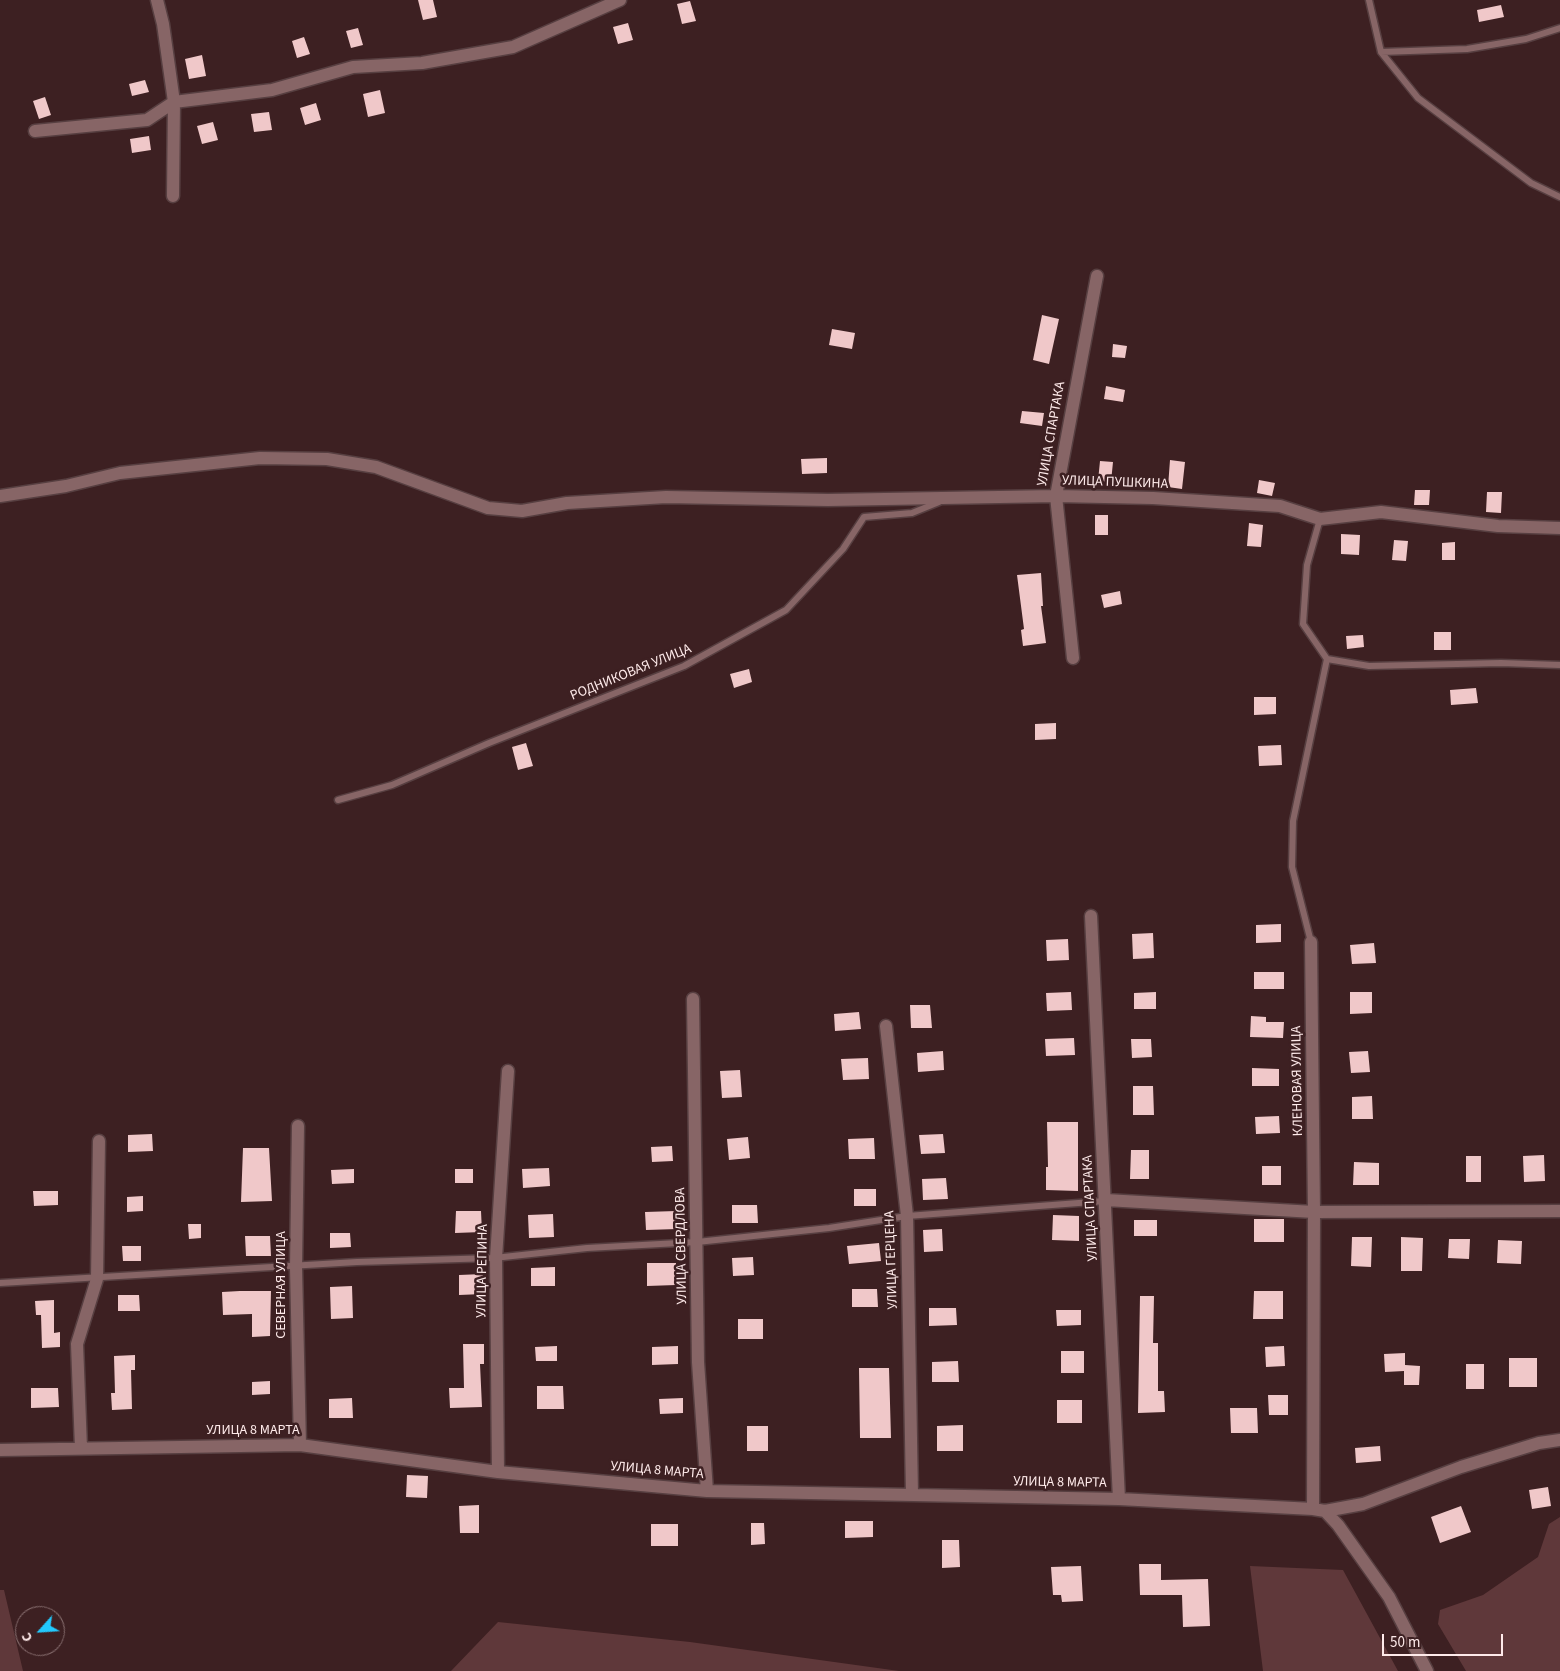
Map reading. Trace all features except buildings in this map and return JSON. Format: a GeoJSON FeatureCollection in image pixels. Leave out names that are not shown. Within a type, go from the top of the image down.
{"type":"FeatureCollection","features":[{"type":"Feature","properties":{"kind":"street"},"geometry":{"type":"LineString","coordinates":[[157,0],[163,24],[174,102],[172,196]]}},
{"type":"Feature","properties":{"kind":"street"},"geometry":{"type":"LineString","coordinates":[[35,131],[147,120],[174,102],[272,90],[353,66],[422,62],[513,47],[600,4],[620,0]]}},
{"type":"Feature","properties":{"kind":"street","name":"УЛИЦА СПАРТАКА"},"geometry":{"type":"LineString","coordinates":[[1073,658],[1056,496],[1097,276]]}},
{"type":"Feature","properties":{"kind":"street","name":"УЛИЦА ПУШКИНА"},"geometry":{"type":"LineString","coordinates":[[0,496],[66,486],[120,473],[260,458],[327,459],[376,467],[488,508],[522,511],[567,503],[666,497],[828,500],[1056,496],[1153,498],[1280,506],[1320,519],[1381,512],[1488,525],[1560,528]]}},
{"type":"Feature","properties":{"kind":"street","name":"УЛИЦА СПАРТАКА"},"geometry":{"type":"LineString","coordinates":[[1091,916],[1119,1499]]}},
{"type":"Feature","properties":{"kind":"street","name":"КЛЕНОВАЯ УЛИЦА"},"geometry":{"type":"LineString","coordinates":[[1311,942],[1319,1510]]}},
{"type":"Feature","properties":{"kind":"street","name":"УЛИЦА СВЕРДЛОВА"},"geometry":{"type":"LineString","coordinates":[[693,999],[698,1242],[698,1362],[707,1491]]}},
{"type":"Feature","properties":{"kind":"street","name":"УЛИЦА ГЕРЦЕНА"},"geometry":{"type":"LineString","coordinates":[[886,1026],[907,1216],[912,1494]]}},
{"type":"Feature","properties":{"kind":"street","name":"УЛИЦА РЕПИНА"},"geometry":{"type":"LineString","coordinates":[[498,1472],[496,1258],[508,1071]]}},
{"type":"Feature","properties":{"kind":"street","name":"СЕВЕРНАЯ УЛИЦА"},"geometry":{"type":"LineString","coordinates":[[298,1126],[296,1268],[300,1445]]}},
{"type":"Feature","properties":{"kind":"street"},"geometry":{"type":"LineString","coordinates":[[81,1448],[77,1344],[97,1279],[99,1141]]}},
{"type":"Feature","properties":{"kind":"street"},"geometry":{"type":"LineString","coordinates":[[1106,1200],[1314,1212],[1560,1210]]}},
{"type":"Feature","properties":{"kind":"street","name":"УЛИЦА 8 МАРТА"},"geometry":{"type":"LineString","coordinates":[[0,1450],[300,1445],[498,1472],[707,1491],[1119,1499],[1319,1510],[1363,1504],[1461,1467],[1539,1443],[1560,1440]]}},
{"type":"Feature","properties":{"kind":"street"},"geometry":{"type":"LineString","coordinates":[[1319,1510],[1338,1525],[1389,1597],[1427,1671]]}},
{"type":"Feature","properties":{"kind":"lane"},"geometry":{"type":"LineString","coordinates":[[1369,0],[1381,52],[1418,98],[1531,182],[1560,197]]}},
{"type":"Feature","properties":{"kind":"lane"},"geometry":{"type":"LineString","coordinates":[[1381,52],[1467,49],[1526,38],[1560,28]]}},
{"type":"Feature","properties":{"kind":"lane","name":"РОДНИКОВАЯ УЛИЦА"},"geometry":{"type":"LineString","coordinates":[[338,800],[392,785],[489,743],[684,666],[786,610],[843,549],[864,518],[912,513],[951,498]]}},
{"type":"Feature","properties":{"kind":"lane"},"geometry":{"type":"LineString","coordinates":[[1320,519],[1306,565],[1303,624],[1327,659],[1369,666],[1501,663],[1560,665]]}},
{"type":"Feature","properties":{"kind":"lane","name":"КЛЕНОВАЯ УЛИЦА"},"geometry":{"type":"LineString","coordinates":[[1311,942],[1292,867],[1293,822],[1327,659]]}},
{"type":"Feature","properties":{"kind":"lane"},"geometry":{"type":"LineString","coordinates":[[0,1283],[296,1268],[357,1262],[496,1258],[587,1248],[698,1242],[829,1228],[907,1216],[1106,1200]]}},
{"type":"Feature","properties":{"kind":"shaded area"},"geometry":{"type":"Polygon","coordinates":[[[1560,1517],[1560,1671],[1466,1671],[1438,1624],[1440,1610],[1483,1595],[1538,1557],[1549,1524],[1560,1517]]]}},
{"type":"Feature","properties":{"kind":"shaded area"},"geometry":{"type":"Polygon","coordinates":[[[1250,1566],[1343,1570],[1398,1671],[1263,1671],[1250,1566]]]}},
{"type":"Feature","properties":{"kind":"shaded area"},"geometry":{"type":"Polygon","coordinates":[[[0,1590],[4,1590],[15,1637],[15,1656],[19,1656],[23,1671],[0,1671],[0,1590]]]}},
{"type":"Feature","properties":{"kind":"shaded area"},"geometry":{"type":"Polygon","coordinates":[[[498,1622],[690,1642],[899,1671],[451,1671],[498,1622]]]}}]}
